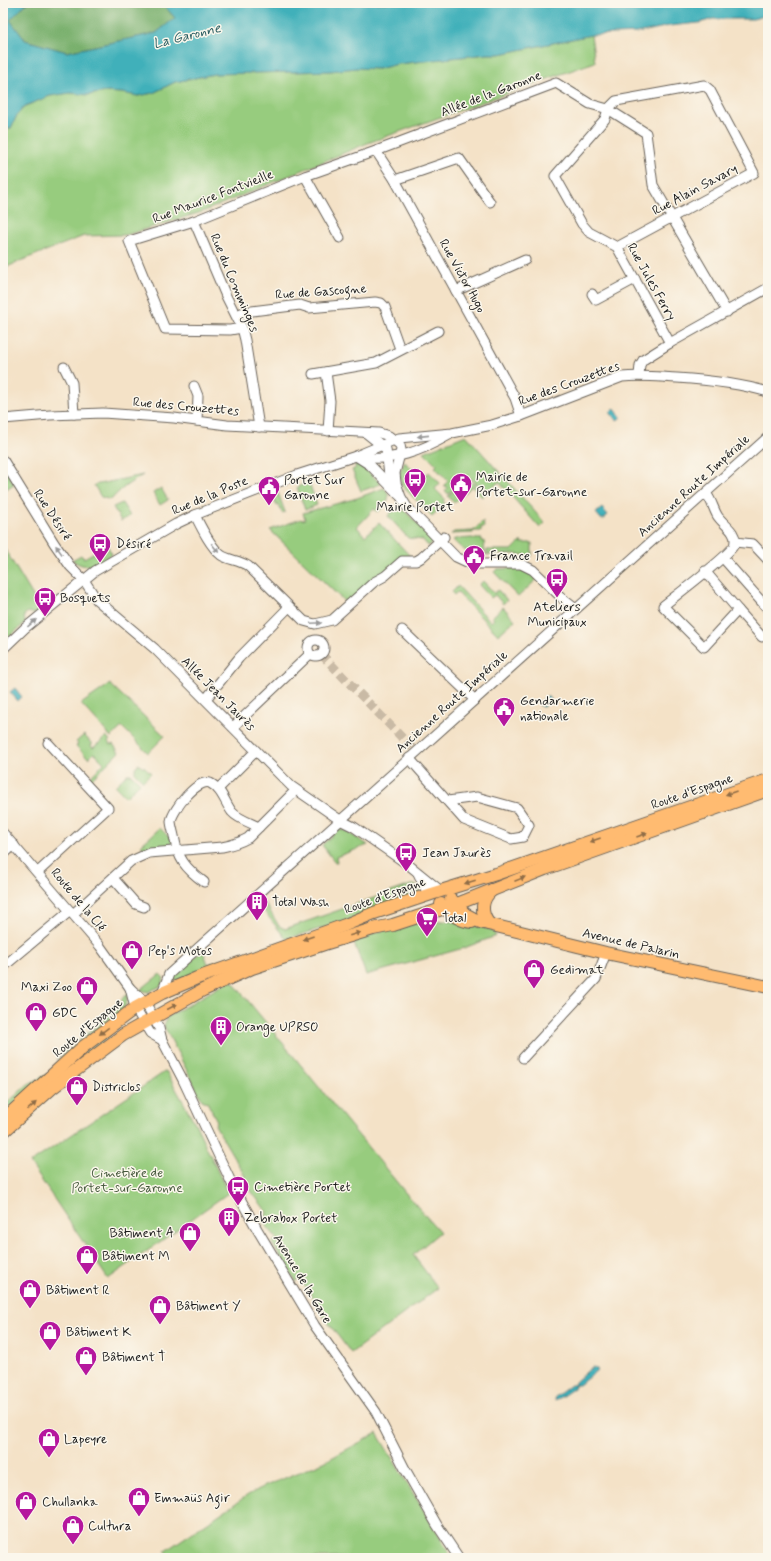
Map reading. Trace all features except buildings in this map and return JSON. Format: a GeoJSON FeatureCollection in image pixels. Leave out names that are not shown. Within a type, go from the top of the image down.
{"type":"FeatureCollection","features":[{"type":"Feature","properties":{"kind":"main road","name":"Route d'Espagne"},"geometry":{"type":"LineString","coordinates":[[3,1120],[83,1047],[142,1001],[198,978],[345,925],[374,913],[496,874],[768,780]]}},
{"type":"Feature","properties":{"kind":"main road","name":"Route d'Espagne"},"geometry":{"type":"LineString","coordinates":[[3,1132],[52,1088],[118,1038],[149,1024],[203,990],[252,968],[324,944],[373,929],[393,925],[457,904],[553,866],[768,790]]}},
{"type":"Feature","properties":{"kind":"main road"},"geometry":{"type":"LineString","coordinates":[[484,923],[483,906],[488,894],[496,888]]}},
{"type":"Feature","properties":{"kind":"main road","name":"Avenue de Palarin"},"geometry":{"type":"LineString","coordinates":[[436,892],[457,904],[465,914],[484,923]]}},
{"type":"Feature","properties":{"kind":"main road","name":"Avenue de Palarin"},"geometry":{"type":"LineString","coordinates":[[436,892],[444,908],[459,919],[470,922],[484,923],[606,953],[768,987]]}},
{"type":"Feature","properties":{"kind":"street","name":"Allée de la Garonne"},"geometry":{"type":"LineString","coordinates":[[376,151],[556,83],[590,104],[608,109],[646,133],[653,185],[727,312]]}},
{"type":"Feature","properties":{"kind":"street","name":"Rue Alain Savary"},"geometry":{"type":"LineString","coordinates":[[608,109],[616,101],[704,85],[710,90],[754,173],[618,247]]}},
{"type":"Feature","properties":{"kind":"street","name":"Rue Jules Ferry"},"geometry":{"type":"LineString","coordinates":[[608,109],[605,119],[555,176],[588,232],[618,247],[670,343]]}},
{"type":"Feature","properties":{"kind":"street","name":"Rue Maurice Fontvieille"},"geometry":{"type":"LineString","coordinates":[[242,328],[230,330],[166,329],[129,241],[194,221],[305,176],[376,151]]}},
{"type":"Feature","properties":{"kind":"street","name":"Rue Victor Hugo"},"geometry":{"type":"LineString","coordinates":[[376,151],[395,180],[428,242],[456,290],[515,398],[521,416]]}},
{"type":"Feature","properties":{"kind":"street"},"geometry":{"type":"LineString","coordinates":[[395,180],[459,158],[490,202]]}},
{"type":"Feature","properties":{"kind":"street"},"geometry":{"type":"LineString","coordinates":[[305,176],[340,238]]}},
{"type":"Feature","properties":{"kind":"street","name":"Rue du Comminges"},"geometry":{"type":"LineString","coordinates":[[194,221],[226,296],[242,328],[259,427]]}},
{"type":"Feature","properties":{"kind":"street"},"geometry":{"type":"LineString","coordinates":[[456,290],[525,260]]}},
{"type":"Feature","properties":{"kind":"street"},"geometry":{"type":"LineString","coordinates":[[592,294],[596,300],[635,279]]}},
{"type":"Feature","properties":{"kind":"street"},"geometry":{"type":"LineString","coordinates":[[639,376],[640,365],[643,360],[670,343],[768,288]]}},
{"type":"Feature","properties":{"kind":"street","name":"Rue de Gascogne"},"geometry":{"type":"LineString","coordinates":[[236,315],[244,312],[300,305],[309,308],[375,302],[381,303],[385,307],[400,349]]}},
{"type":"Feature","properties":{"kind":"street"},"geometry":{"type":"LineString","coordinates":[[313,374],[376,363],[400,349],[438,331]]}},
{"type":"Feature","properties":{"kind":"street"},"geometry":{"type":"LineString","coordinates":[[64,367],[72,383],[74,414]]}},
{"type":"Feature","properties":{"kind":"street"},"geometry":{"type":"LineString","coordinates":[[326,372],[330,401],[328,431]]}},
{"type":"Feature","properties":{"kind":"street","name":"Rue des Crouzettes"},"geometry":{"type":"LineString","coordinates":[[3,419],[104,413],[259,427],[379,433],[389,436],[394,440],[399,438],[452,433],[492,425],[521,416],[622,377],[639,376],[721,382],[768,392]]}},
{"type":"Feature","properties":{"kind":"street"},"geometry":{"type":"LineString","coordinates":[[194,386],[198,396],[197,421]]}},
{"type":"Feature","properties":{"kind":"street"},"geometry":{"type":"LineString","coordinates":[[366,433],[386,449],[390,486]]}},
{"type":"Feature","properties":{"kind":"street","name":"Rue des Crouzettes"},"geometry":{"type":"LineString","coordinates":[[401,455],[416,452],[452,433]]}},
{"type":"Feature","properties":{"kind":"street","name":"Ancienne Route Impériale"},"geometry":{"type":"LineString","coordinates":[[162,993],[169,974],[768,437]]}},
{"type":"Feature","properties":{"kind":"street"},"geometry":{"type":"LineString","coordinates":[[394,440],[400,445],[401,450],[401,455],[395,473],[396,483],[401,497]]}},
{"type":"Feature","properties":{"kind":"street","name":"Rue de la Poste"},"geometry":{"type":"LineString","coordinates":[[3,649],[25,628],[84,580],[112,560],[176,524],[195,515],[297,475],[356,456],[394,440]]}},
{"type":"Feature","properties":{"kind":"street","name":"Rue de la Poste"},"geometry":{"type":"LineString","coordinates":[[356,456],[372,459],[388,459],[401,455]]}},
{"type":"Feature","properties":{"kind":"street"},"geometry":{"type":"LineString","coordinates":[[356,456],[370,465],[401,497],[412,502],[442,539],[458,553],[472,559],[518,558],[534,563],[567,595],[576,608]]}},
{"type":"Feature","properties":{"kind":"street","name":"Rue Désiré"},"geometry":{"type":"LineString","coordinates":[[3,460],[54,543],[70,566],[84,580]]}},
{"type":"Feature","properties":{"kind":"street"},"geometry":{"type":"LineString","coordinates":[[706,493],[712,502],[717,515],[734,535],[736,542],[734,548],[663,606],[704,647],[738,610]]}},
{"type":"Feature","properties":{"kind":"street"},"geometry":{"type":"LineString","coordinates":[[195,515],[204,534],[222,555],[241,561],[248,566],[304,621],[315,624],[328,622],[335,618],[374,582],[402,561],[416,561],[442,539]]}},
{"type":"Feature","properties":{"kind":"street"},"geometry":{"type":"LineString","coordinates":[[736,542],[753,544],[768,560]]}},
{"type":"Feature","properties":{"kind":"street"},"geometry":{"type":"LineString","coordinates":[[723,558],[768,609]]}},
{"type":"Feature","properties":{"kind":"street"},"geometry":{"type":"LineString","coordinates":[[705,571],[762,637]]}},
{"type":"Feature","properties":{"kind":"street","name":"Allée Jean Jaurès"},"geometry":{"type":"LineString","coordinates":[[84,580],[97,600],[155,649],[296,790],[340,820],[354,827],[414,869],[436,892]]}},
{"type":"Feature","properties":{"kind":"street"},"geometry":{"type":"LineString","coordinates":[[206,699],[239,658],[289,606]]}},
{"type":"Feature","properties":{"kind":"street"},"geometry":{"type":"LineString","coordinates":[[402,630],[475,700]]}},
{"type":"Feature","properties":{"kind":"street"},"geometry":{"type":"LineString","coordinates":[[233,727],[310,654]]}},
{"type":"Feature","properties":{"kind":"street"},"geometry":{"type":"LineString","coordinates":[[38,872],[108,808],[48,743]]}},
{"type":"Feature","properties":{"kind":"street"},"geometry":{"type":"LineString","coordinates":[[218,789],[256,751]]}},
{"type":"Feature","properties":{"kind":"street"},"geometry":{"type":"LineString","coordinates":[[409,758],[464,820],[511,839],[523,838],[529,825],[517,808],[477,797],[448,801]]}},
{"type":"Feature","properties":{"kind":"street"},"geometry":{"type":"LineString","coordinates":[[204,882],[195,876],[180,859],[171,821],[177,808],[196,786],[202,783],[209,783],[218,789],[233,813],[258,827]]}},
{"type":"Feature","properties":{"kind":"street"},"geometry":{"type":"LineString","coordinates":[[3,967],[72,913],[131,861],[149,853],[232,845],[248,838],[296,790]]}},
{"type":"Feature","properties":{"kind":"street","name":"Route de la Clé"},"geometry":{"type":"LineString","coordinates":[[3,833],[38,872],[112,961],[130,988],[142,1001]]}},
{"type":"Feature","properties":{"kind":"street"},"geometry":{"type":"LineString","coordinates":[[3,855],[14,845]]}},
{"type":"Feature","properties":{"kind":"street"},"geometry":{"type":"LineString","coordinates":[[112,878],[136,904],[144,907]]}},
{"type":"Feature","properties":{"kind":"street"},"geometry":{"type":"LineString","coordinates":[[523,1058],[596,979],[606,953]]}},
{"type":"Feature","properties":{"kind":"street","name":"Route de la Clé"},"geometry":{"type":"LineString","coordinates":[[130,988],[142,1001]]}},
{"type":"Feature","properties":{"kind":"street","name":"Avenue de la Gare"},"geometry":{"type":"LineString","coordinates":[[142,1001],[149,1024],[162,1040],[183,1080],[232,1184],[257,1229],[315,1326],[376,1412],[404,1469],[459,1558]]}},
{"type":"Feature","properties":{"kind":"street"},"geometry":{"type":"LineString","coordinates":[[149,1024],[159,1028],[162,1040]]}},
{"type":"Feature","properties":{"kind":"green space"},"geometry":{"type":"Polygon","coordinates":[[[27,3],[162,3],[175,18],[156,33],[67,52],[25,40],[9,20],[27,3]]]}},
{"type":"Feature","properties":{"kind":"green space"},"geometry":{"type":"Polygon","coordinates":[[[591,35],[595,62],[368,143],[202,212],[126,235],[84,236],[3,269],[3,130],[11,128],[17,115],[25,106],[50,96],[70,93],[88,95],[105,92],[138,96],[153,93],[175,82],[214,74],[330,71],[356,68],[378,69],[398,64],[487,54],[500,54],[591,35]]]}},
{"type":"Feature","properties":{"kind":"green space"},"geometry":{"type":"Polygon","coordinates":[[[466,435],[545,523],[540,528],[499,482],[486,494],[468,475],[448,494],[445,490],[447,488],[444,485],[448,481],[435,467],[437,465],[424,452],[466,435]]]}},
{"type":"Feature","properties":{"kind":"green space"},"geometry":{"type":"Polygon","coordinates":[[[405,462],[422,479],[429,472],[440,483],[435,489],[445,499],[443,501],[445,504],[432,516],[401,484],[399,473],[405,462]]]}},
{"type":"Feature","properties":{"kind":"green space"},"geometry":{"type":"Polygon","coordinates":[[[354,464],[362,466],[381,484],[361,491],[352,470],[356,468],[354,464]]]}},
{"type":"Feature","properties":{"kind":"green space"},"geometry":{"type":"Polygon","coordinates":[[[3,465],[14,484],[3,491],[3,465]]]}},
{"type":"Feature","properties":{"kind":"green space"},"geometry":{"type":"Polygon","coordinates":[[[143,475],[118,492],[111,500],[101,497],[94,485],[143,475]]]}},
{"type":"Feature","properties":{"kind":"green space"},"geometry":{"type":"Polygon","coordinates":[[[468,478],[484,495],[482,497],[472,486],[454,503],[448,496],[468,478]]]}},
{"type":"Feature","properties":{"kind":"green space"},"geometry":{"type":"Polygon","coordinates":[[[309,482],[317,505],[305,510],[297,487],[309,482]]]}},
{"type":"Feature","properties":{"kind":"green space"},"geometry":{"type":"Polygon","coordinates":[[[161,488],[168,500],[160,505],[153,493],[161,488]]]}},
{"type":"Feature","properties":{"kind":"green space"},"geometry":{"type":"Polygon","coordinates":[[[384,488],[388,495],[386,504],[378,512],[374,509],[357,527],[365,536],[379,523],[412,558],[347,604],[270,530],[305,519],[303,513],[357,498],[384,488]]]}},
{"type":"Feature","properties":{"kind":"green space"},"geometry":{"type":"Polygon","coordinates":[[[277,490],[285,512],[282,513],[273,496],[273,492],[277,490]]]}},
{"type":"Feature","properties":{"kind":"green space"},"geometry":{"type":"Polygon","coordinates":[[[122,503],[130,516],[121,521],[113,507],[122,503]]]}},
{"type":"Feature","properties":{"kind":"green space"},"geometry":{"type":"Polygon","coordinates":[[[398,509],[405,511],[434,541],[428,546],[423,540],[408,538],[388,516],[392,511],[398,509]]]}},
{"type":"Feature","properties":{"kind":"green space"},"geometry":{"type":"Polygon","coordinates":[[[483,521],[484,527],[481,527],[481,531],[473,531],[483,521]]]}},
{"type":"Feature","properties":{"kind":"green space"},"geometry":{"type":"Polygon","coordinates":[[[473,531],[473,533],[451,534],[454,532],[473,531]]]}},
{"type":"Feature","properties":{"kind":"green space"},"geometry":{"type":"Polygon","coordinates":[[[473,538],[482,539],[482,541],[484,541],[485,555],[468,552],[453,540],[473,538]]]}},
{"type":"Feature","properties":{"kind":"green space"},"geometry":{"type":"Polygon","coordinates":[[[521,541],[521,543],[532,543],[532,556],[516,554],[487,555],[487,550],[512,550],[521,541]]]}},
{"type":"Feature","properties":{"kind":"green space"},"geometry":{"type":"Polygon","coordinates":[[[107,545],[112,554],[93,565],[88,566],[78,564],[72,560],[81,555],[84,558],[107,545]]]}},
{"type":"Feature","properties":{"kind":"green space"},"geometry":{"type":"Polygon","coordinates":[[[4,548],[41,609],[35,614],[28,612],[24,615],[25,623],[9,637],[3,628],[4,548]]]}},
{"type":"Feature","properties":{"kind":"green space"},"geometry":{"type":"Polygon","coordinates":[[[516,568],[530,573],[537,579],[518,597],[494,572],[497,569],[516,568]]]}},
{"type":"Feature","properties":{"kind":"green space"},"geometry":{"type":"Polygon","coordinates":[[[483,581],[494,593],[498,590],[507,600],[503,604],[495,595],[491,598],[479,585],[483,581]]]}},
{"type":"Feature","properties":{"kind":"green space"},"geometry":{"type":"Polygon","coordinates":[[[458,586],[491,622],[494,619],[492,617],[503,607],[515,620],[498,635],[457,592],[454,595],[452,592],[458,586]]]}},
{"type":"Feature","properties":{"kind":"green space"},"geometry":{"type":"Polygon","coordinates":[[[110,684],[165,736],[148,753],[122,727],[111,737],[81,704],[110,684]]]}},
{"type":"Feature","properties":{"kind":"green space"},"geometry":{"type":"Polygon","coordinates":[[[84,735],[92,744],[91,746],[93,748],[106,737],[110,740],[108,742],[111,745],[113,744],[119,752],[91,780],[89,778],[104,763],[94,753],[88,758],[76,746],[78,744],[76,742],[84,735]]]}},
{"type":"Feature","properties":{"kind":"green space"},"geometry":{"type":"Polygon","coordinates":[[[139,764],[143,768],[144,766],[151,773],[143,781],[135,773],[135,767],[139,764]]]}},
{"type":"Feature","properties":{"kind":"green space"},"geometry":{"type":"Polygon","coordinates":[[[127,774],[131,774],[140,783],[126,797],[115,786],[127,774]]]}},
{"type":"Feature","properties":{"kind":"green space"},"geometry":{"type":"Polygon","coordinates":[[[160,828],[169,837],[171,836],[172,847],[145,850],[141,845],[160,828]]]}},
{"type":"Feature","properties":{"kind":"green space"},"geometry":{"type":"Polygon","coordinates":[[[338,830],[344,830],[368,845],[336,857],[337,862],[335,862],[322,845],[338,830]]]}},
{"type":"Feature","properties":{"kind":"green space"},"geometry":{"type":"Polygon","coordinates":[[[411,885],[415,885],[419,888],[420,891],[417,895],[349,920],[286,939],[261,907],[265,903],[279,926],[285,929],[411,885]]]}},
{"type":"Feature","properties":{"kind":"green space"},"geometry":{"type":"Polygon","coordinates":[[[428,920],[457,922],[493,930],[496,936],[464,948],[366,975],[353,940],[377,932],[428,920]]]}},
{"type":"Feature","properties":{"kind":"green space"},"geometry":{"type":"Polygon","coordinates":[[[205,948],[203,950],[208,964],[232,957],[228,962],[179,980],[172,981],[173,976],[205,948]]]}},
{"type":"Feature","properties":{"kind":"green space"},"geometry":{"type":"Polygon","coordinates":[[[160,974],[164,978],[161,986],[148,992],[140,990],[160,974]]]}},
{"type":"Feature","properties":{"kind":"green space"},"geometry":{"type":"Polygon","coordinates":[[[231,980],[409,1197],[440,1232],[413,1255],[438,1288],[351,1353],[320,1312],[322,1310],[300,1279],[296,1282],[272,1243],[277,1238],[261,1220],[266,1216],[267,1212],[242,1179],[245,1176],[215,1125],[217,1121],[207,1102],[202,1100],[164,1026],[167,1017],[231,980]]]}},
{"type":"Feature","properties":{"kind":"green space"},"geometry":{"type":"Polygon","coordinates":[[[128,994],[126,1004],[123,1009],[57,1060],[67,1048],[69,1049],[123,1003],[121,999],[128,994]]]}},
{"type":"Feature","properties":{"kind":"green space"},"geometry":{"type":"Polygon","coordinates":[[[109,1034],[110,1036],[55,1081],[79,1055],[109,1034]]]}},
{"type":"Feature","properties":{"kind":"green space","name":"Cimetière de Portet-sur-Garonne"},"geometry":{"type":"Polygon","coordinates":[[[166,1071],[195,1123],[228,1193],[108,1279],[30,1163],[166,1071]]]}},
{"type":"Feature","properties":{"kind":"green space"},"geometry":{"type":"Polygon","coordinates":[[[48,1074],[3,1114],[3,1107],[28,1084],[48,1074]]]}},
{"type":"Feature","properties":{"kind":"green space"},"geometry":{"type":"Polygon","coordinates":[[[377,1433],[452,1558],[170,1558],[165,1551],[248,1495],[263,1487],[324,1462],[377,1433]]]}},
{"type":"Feature","properties":{"kind":"water","name":"La Garonne"},"geometry":{"type":"Polygon","coordinates":[[[3,3],[27,3],[10,20],[25,40],[67,52],[156,33],[175,18],[162,3],[768,3],[768,15],[753,19],[713,19],[699,23],[669,26],[637,33],[591,35],[500,54],[487,54],[398,64],[378,69],[356,68],[330,71],[214,74],[175,82],[153,93],[138,96],[105,92],[88,95],[70,93],[50,96],[25,106],[17,115],[11,128],[3,130],[3,3]]]}},
{"type":"Feature","properties":{"kind":"water"},"geometry":{"type":"Polygon","coordinates":[[[614,408],[621,417],[617,421],[610,412],[614,408]]]}},
{"type":"Feature","properties":{"kind":"water"},"geometry":{"type":"Polygon","coordinates":[[[602,508],[608,515],[602,520],[596,513],[602,508]]]}},
{"type":"Feature","properties":{"kind":"water"},"geometry":{"type":"Polygon","coordinates":[[[15,688],[22,697],[18,701],[10,692],[15,688]]]}},
{"type":"Feature","properties":{"kind":"water"},"geometry":{"type":"Polygon","coordinates":[[[547,696],[551,700],[543,707],[540,706],[539,703],[547,696]]]}},
{"type":"Feature","properties":{"kind":"water"},"geometry":{"type":"Polygon","coordinates":[[[592,1367],[596,1368],[597,1370],[579,1385],[575,1385],[574,1388],[555,1401],[554,1398],[571,1385],[574,1385],[575,1382],[592,1367]]]}},
{"type":"Feature","properties":{"kind":"tunnel"},"geometry":{"type":"LineString","coordinates":[[321,654],[416,752]]}},
{"type":"Feature","properties":{"kind":"place","name":"Mairie Portet"},"geometry":{"type":"Point","coordinates":[415,498]}},
{"type":"Feature","properties":{"kind":"place","name":"Mairie de Portet-sur-Garonne"},"geometry":{"type":"Point","coordinates":[461,504]}},
{"type":"Feature","properties":{"kind":"place","name":"Portet Sur Garonne"},"geometry":{"type":"Point","coordinates":[269,506]}},
{"type":"Feature","properties":{"kind":"place","name":"Désiré"},"geometry":{"type":"Point","coordinates":[100,564]}},
{"type":"Feature","properties":{"kind":"place","name":"France Travail"},"geometry":{"type":"Point","coordinates":[474,576]}},
{"type":"Feature","properties":{"kind":"place","name":"Ateliers Municipaux"},"geometry":{"type":"Point","coordinates":[557,598]}},
{"type":"Feature","properties":{"kind":"place","name":"Bosquets"},"geometry":{"type":"Point","coordinates":[45,618]}},
{"type":"Feature","properties":{"kind":"place","name":"Gendarmerie nationale"},"geometry":{"type":"Point","coordinates":[504,728]}},
{"type":"Feature","properties":{"kind":"place","name":"Jean Jaurès"},"geometry":{"type":"Point","coordinates":[406,872]}},
{"type":"Feature","properties":{"kind":"place","name":"Total Wash"},"geometry":{"type":"Point","coordinates":[257,922]}},
{"type":"Feature","properties":{"kind":"place","name":"Total"},"geometry":{"type":"Point","coordinates":[427,938]}},
{"type":"Feature","properties":{"kind":"place","name":"Pep's Motos"},"geometry":{"type":"Point","coordinates":[132,970]}},
{"type":"Feature","properties":{"kind":"place","name":"Gedimat"},"geometry":{"type":"Point","coordinates":[534,990]}},
{"type":"Feature","properties":{"kind":"place","name":"Maxi Zoo"},"geometry":{"type":"Point","coordinates":[87,1006]}},
{"type":"Feature","properties":{"kind":"place","name":"GDC"},"geometry":{"type":"Point","coordinates":[36,1032]}},
{"type":"Feature","properties":{"kind":"place","name":"Orange UPRSO"},"geometry":{"type":"Point","coordinates":[221,1046]}},
{"type":"Feature","properties":{"kind":"place","name":"Districlos"},"geometry":{"type":"Point","coordinates":[77,1106]}},
{"type":"Feature","properties":{"kind":"place","name":"Cimetière Portet"},"geometry":{"type":"Point","coordinates":[238,1206]}},
{"type":"Feature","properties":{"kind":"place","name":"Zebrabox Portet"},"geometry":{"type":"Point","coordinates":[229,1238]}},
{"type":"Feature","properties":{"kind":"place","name":"Bâtiment A"},"geometry":{"type":"Point","coordinates":[190,1252]}},
{"type":"Feature","properties":{"kind":"place","name":"Bâtiment M"},"geometry":{"type":"Point","coordinates":[87,1276]}},
{"type":"Feature","properties":{"kind":"place","name":"Bâtiment R"},"geometry":{"type":"Point","coordinates":[30,1310]}},
{"type":"Feature","properties":{"kind":"place","name":"Bâtiment Y"},"geometry":{"type":"Point","coordinates":[160,1326]}},
{"type":"Feature","properties":{"kind":"place","name":"Bâtiment K"},"geometry":{"type":"Point","coordinates":[50,1352]}},
{"type":"Feature","properties":{"kind":"place","name":"Bâtiment T"},"geometry":{"type":"Point","coordinates":[86,1376]}},
{"type":"Feature","properties":{"kind":"place","name":"Lapeyre"},"geometry":{"type":"Point","coordinates":[49,1458]}},
{"type":"Feature","properties":{"kind":"place","name":"Emmaüs Agir"},"geometry":{"type":"Point","coordinates":[139,1518]}},
{"type":"Feature","properties":{"kind":"place","name":"Chullanka"},"geometry":{"type":"Point","coordinates":[26,1522]}},
{"type":"Feature","properties":{"kind":"place","name":"Cultura"},"geometry":{"type":"Point","coordinates":[73,1546]}}]}
